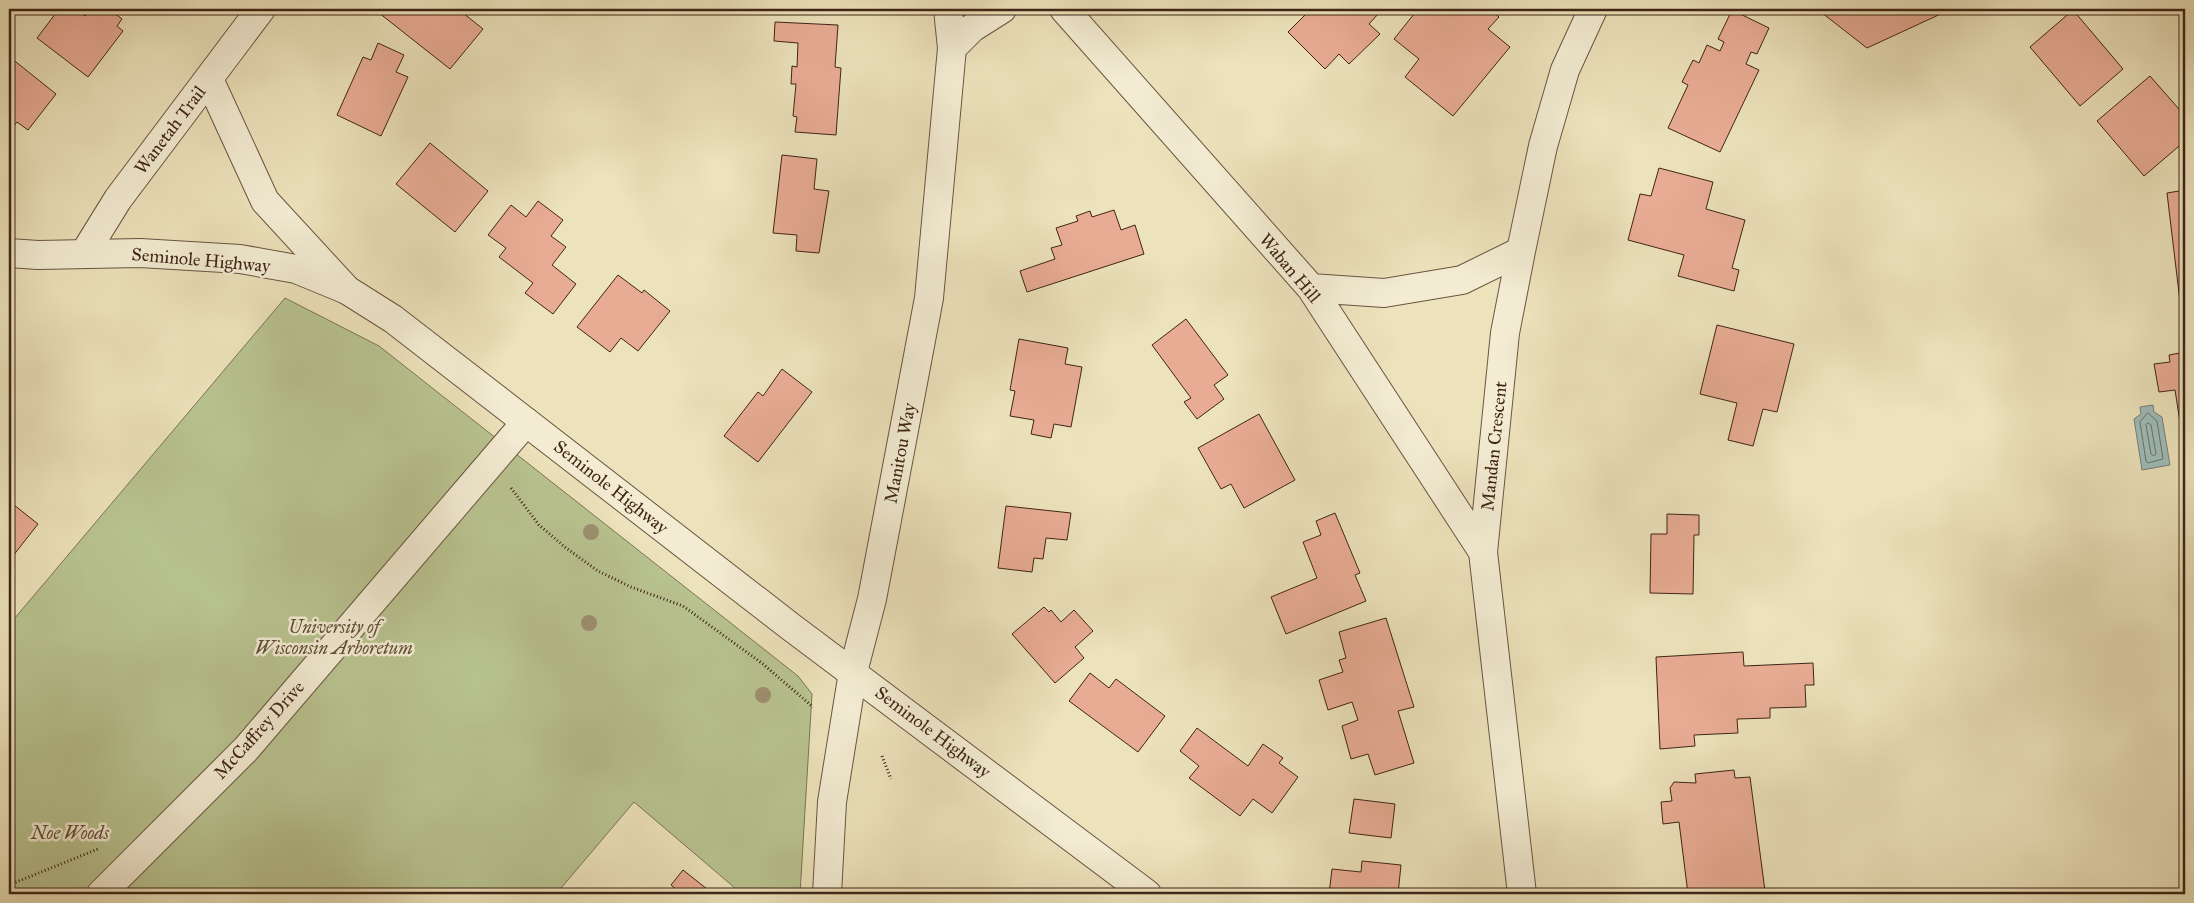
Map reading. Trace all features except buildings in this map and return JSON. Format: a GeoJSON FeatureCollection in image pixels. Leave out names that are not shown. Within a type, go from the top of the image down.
{"type":"FeatureCollection","features":[{"type":"Feature","properties":{"kind":"street","name":"Wanetah Trail"},"geometry":{"type":"LineString","coordinates":[[84,254],[118,199],[260,9]]}},
{"type":"Feature","properties":{"kind":"street","name":"Manitou Way"},"geometry":{"type":"LineString","coordinates":[[827,894],[832,802],[854,672],[872,599],[930,298],[952,48],[948,9]]}},
{"type":"Feature","properties":{"kind":"street"},"geometry":{"type":"LineString","coordinates":[[952,48],[972,28],[1002,9]]}},
{"type":"Feature","properties":{"kind":"street","name":"Waban Hill"},"geometry":{"type":"LineString","coordinates":[[1064,9],[1311,288],[1484,552]]}},
{"type":"Feature","properties":{"kind":"street","name":"Mandan Crescent"},"geometry":{"type":"LineString","coordinates":[[1522,894],[1484,552],[1505,333],[1520,251],[1543,146],[1563,80],[1593,9]]}},
{"type":"Feature","properties":{"kind":"street"},"geometry":{"type":"LineString","coordinates":[[209,79],[265,201],[347,290]]}},
{"type":"Feature","properties":{"kind":"street"},"geometry":{"type":"LineString","coordinates":[[1311,288],[1384,293],[1462,280],[1520,251]]}},
{"type":"Feature","properties":{"kind":"street","name":"Seminole Highway"},"geometry":{"type":"LineString","coordinates":[[9,253],[84,254],[140,252],[240,259],[296,269],[347,290],[393,319],[791,626],[1147,894]]}},
{"type":"Feature","properties":{"kind":"street","name":"McCaffrey Drive"},"geometry":{"type":"LineString","coordinates":[[101,894],[246,749],[526,422]]}},
{"type":"Feature","properties":{"kind":"path"},"geometry":{"type":"LineString","coordinates":[[505,483],[517,493],[539,525],[566,548],[598,571],[631,587],[684,606],[763,664],[814,708]]}},
{"type":"Feature","properties":{"kind":"path"},"geometry":{"type":"LineString","coordinates":[[882,756],[891,779]]}},
{"type":"Feature","properties":{"kind":"path"},"geometry":{"type":"LineString","coordinates":[[9,885],[99,849]]}},
{"type":"Feature","properties":{"kind":"green space","name":"University of Wisconsin Arboretum"},"geometry":{"type":"Polygon","coordinates":[[[285,298],[379,346],[798,676],[812,694],[800,894],[742,894],[634,802],[556,894],[9,894],[9,625],[285,298]]]}},
{"type":"Feature","properties":{"kind":"water"},"geometry":{"type":"Polygon","coordinates":[[[2153,405],[2154,412],[2162,417],[2170,465],[2142,470],[2134,419],[2141,414],[2140,407],[2153,405]]]}},
{"type":"Feature","properties":{"kind":"park label","name":"Noe Woods"},"geometry":{"type":"Point","coordinates":[70,833]}}]}
